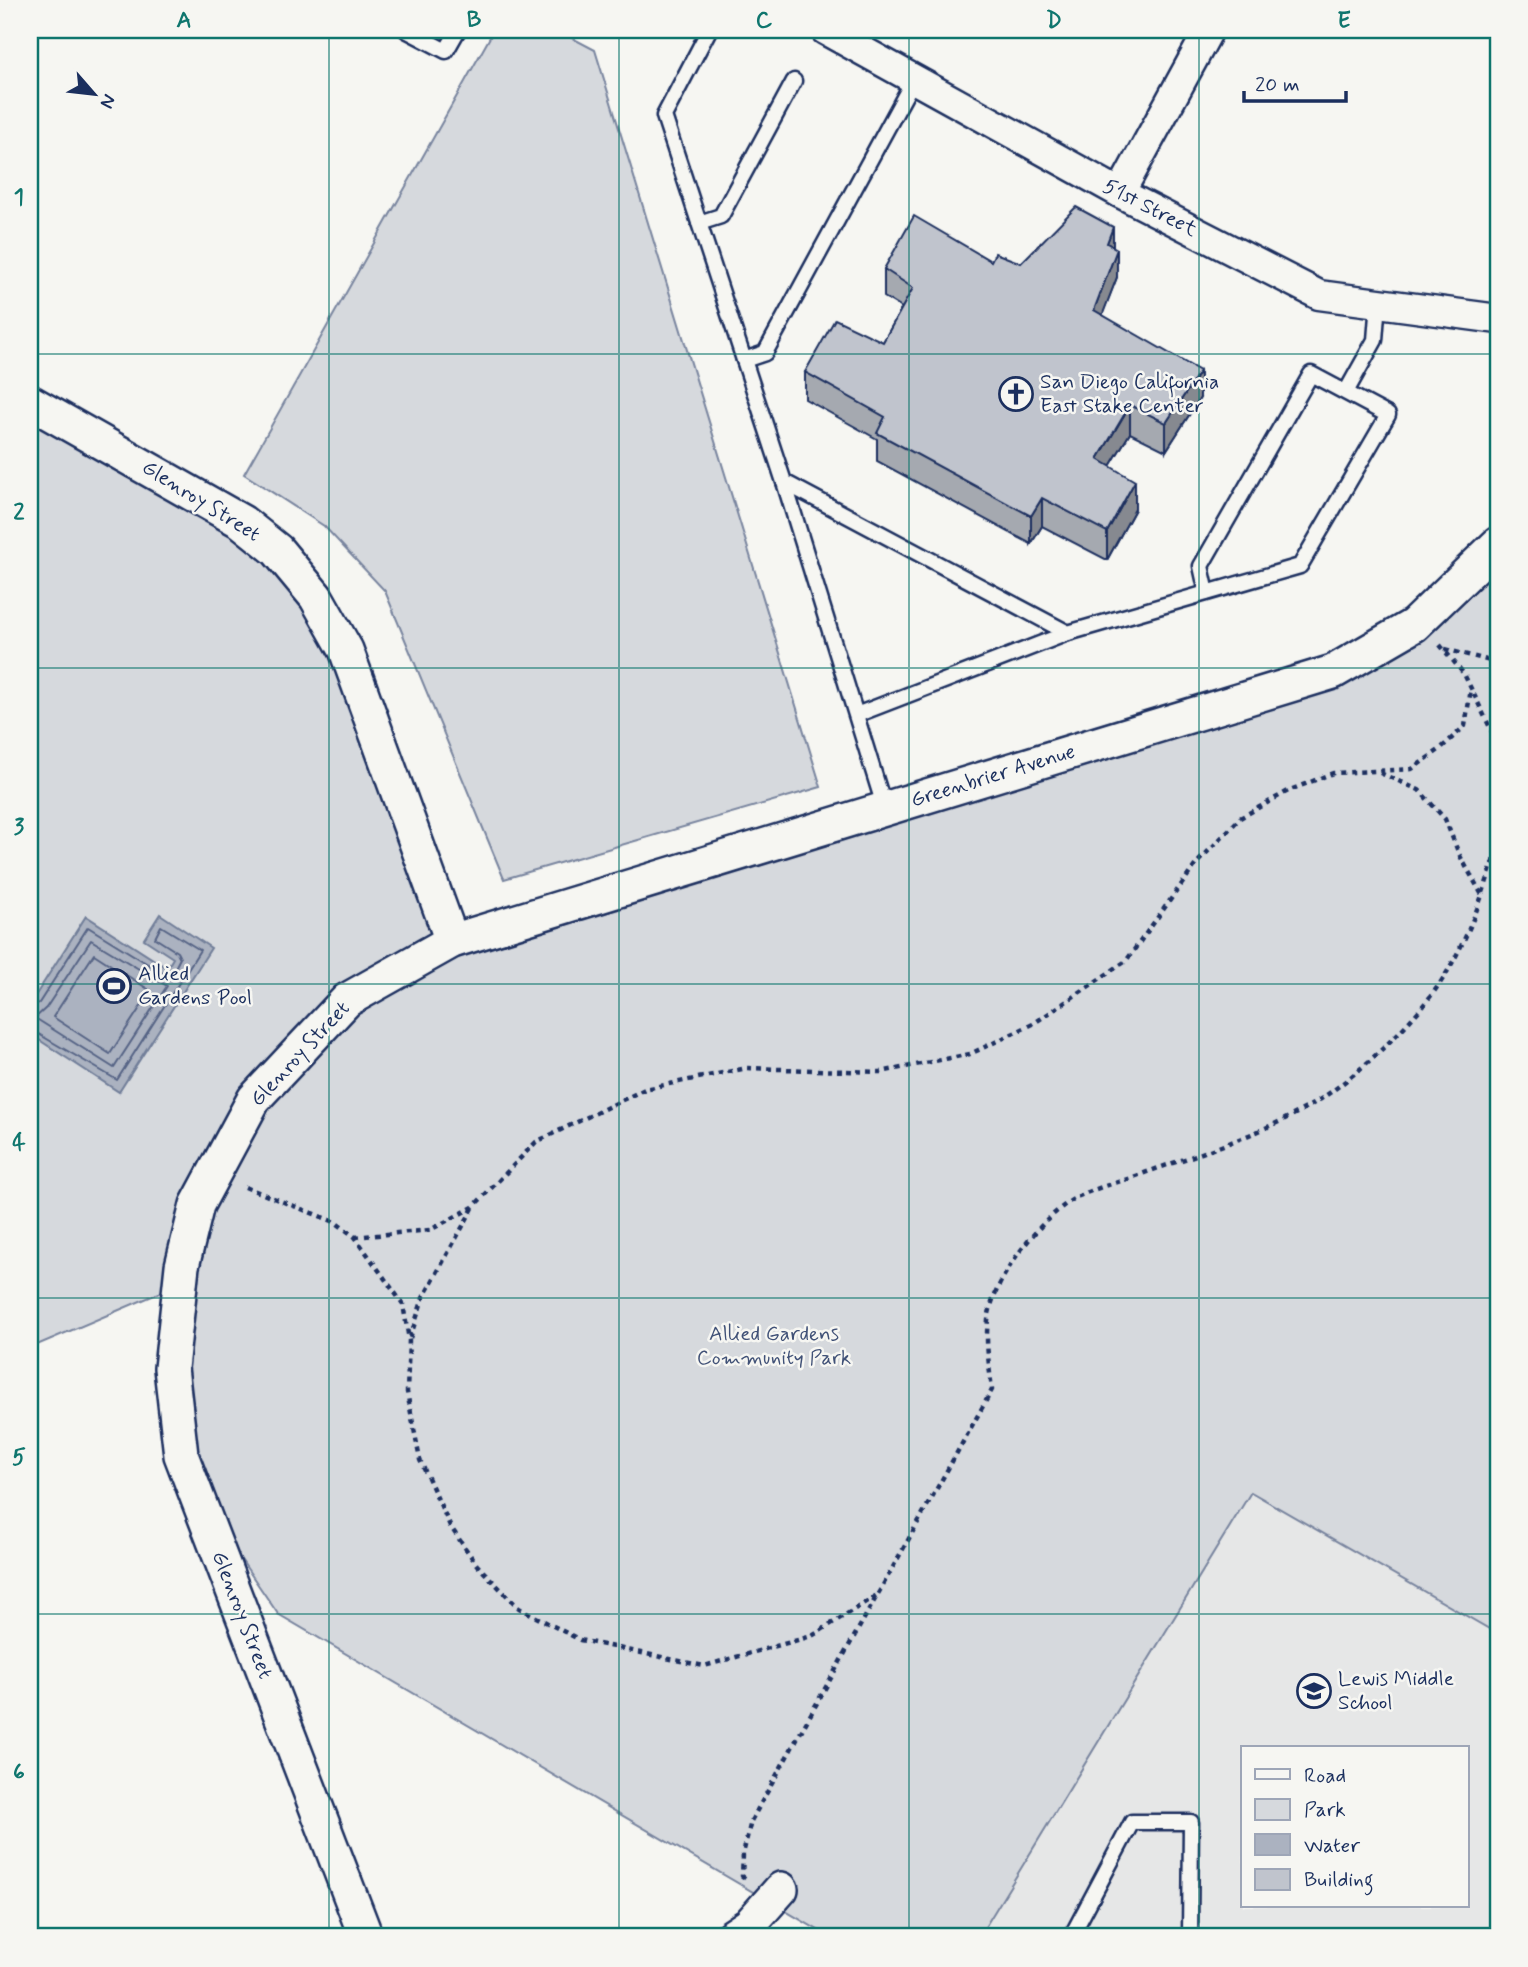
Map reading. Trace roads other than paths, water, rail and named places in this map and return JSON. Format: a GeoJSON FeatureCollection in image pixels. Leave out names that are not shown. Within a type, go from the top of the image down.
{"type":"FeatureCollection","features":[{"type":"Feature","properties":{"kind":"street","name":"51st Street"},"geometry":{"type":"LineString","coordinates":[[825,30],[1120,193],[1319,295],[1498,319]]}},
{"type":"Feature","properties":{"kind":"street"},"geometry":{"type":"LineString","coordinates":[[1120,193],[1209,30]]}},
{"type":"Feature","properties":{"kind":"street","name":"Glenroy Street"},"geometry":{"type":"LineString","coordinates":[[30,402],[242,522],[277,550],[316,597],[346,650],[452,941],[347,1000],[254,1099],[198,1205],[179,1286],[172,1368],[181,1455],[366,1937]]}},
{"type":"Feature","properties":{"kind":"street","name":"Greenbrier Avenue"},"geometry":{"type":"LineString","coordinates":[[452,941],[1333,673],[1419,620],[1498,544]]}},
{"type":"Feature","properties":{"kind":"street"},"geometry":{"type":"LineString","coordinates":[[732,1937],[749,1925],[778,1892]]}},
{"type":"Feature","properties":{"kind":"lane"},"geometry":{"type":"LineString","coordinates":[[406,30],[446,51],[458,30]]}},
{"type":"Feature","properties":{"kind":"lane"},"geometry":{"type":"LineString","coordinates":[[709,30],[664,116],[784,482],[885,809]]}},
{"type":"Feature","properties":{"kind":"lane"},"geometry":{"type":"LineString","coordinates":[[744,360],[765,353],[914,79]]}},
{"type":"Feature","properties":{"kind":"lane"},"geometry":{"type":"LineString","coordinates":[[699,223],[721,216],[794,81]]}},
{"type":"Feature","properties":{"kind":"lane"},"geometry":{"type":"LineString","coordinates":[[1346,393],[1375,340],[1378,302]]}},
{"type":"Feature","properties":{"kind":"lane"},"geometry":{"type":"LineString","coordinates":[[856,715],[1068,633],[1207,593],[1300,566],[1388,415],[1311,374],[1201,566],[1207,593]]}},
{"type":"Feature","properties":{"kind":"lane"},"geometry":{"type":"LineString","coordinates":[[784,482],[1068,633]]}},
{"type":"Feature","properties":{"kind":"lane"},"geometry":{"type":"LineString","coordinates":[[1071,1937],[1132,1822],[1191,1822],[1190,1937]]}},
{"type":"Feature","properties":{"kind":"water","name":"Allied Gardens Pool"},"geometry":{"type":"Polygon","coordinates":[[[160,914],[211,948],[119,1092],[30,1034],[30,1004],[86,916],[167,968],[173,958],[144,939],[160,914]]]}},
{"type":"Feature","properties":{"kind":"place","name":"San Diego California East Stake Center"},"geometry":{"type":"Point","coordinates":[1016,394]}},
{"type":"Feature","properties":{"kind":"place","name":"Allied Gardens Pool"},"geometry":{"type":"Point","coordinates":[114,986]}},
{"type":"Feature","properties":{"kind":"place","name":"Lewis Middle School"},"geometry":{"type":"Point","coordinates":[1314,1691]}},
{"type":"Feature","properties":{"kind":"park label","name":"Allied Gardens Community Park"},"geometry":{"type":"Point","coordinates":[774,1346]}}]}
